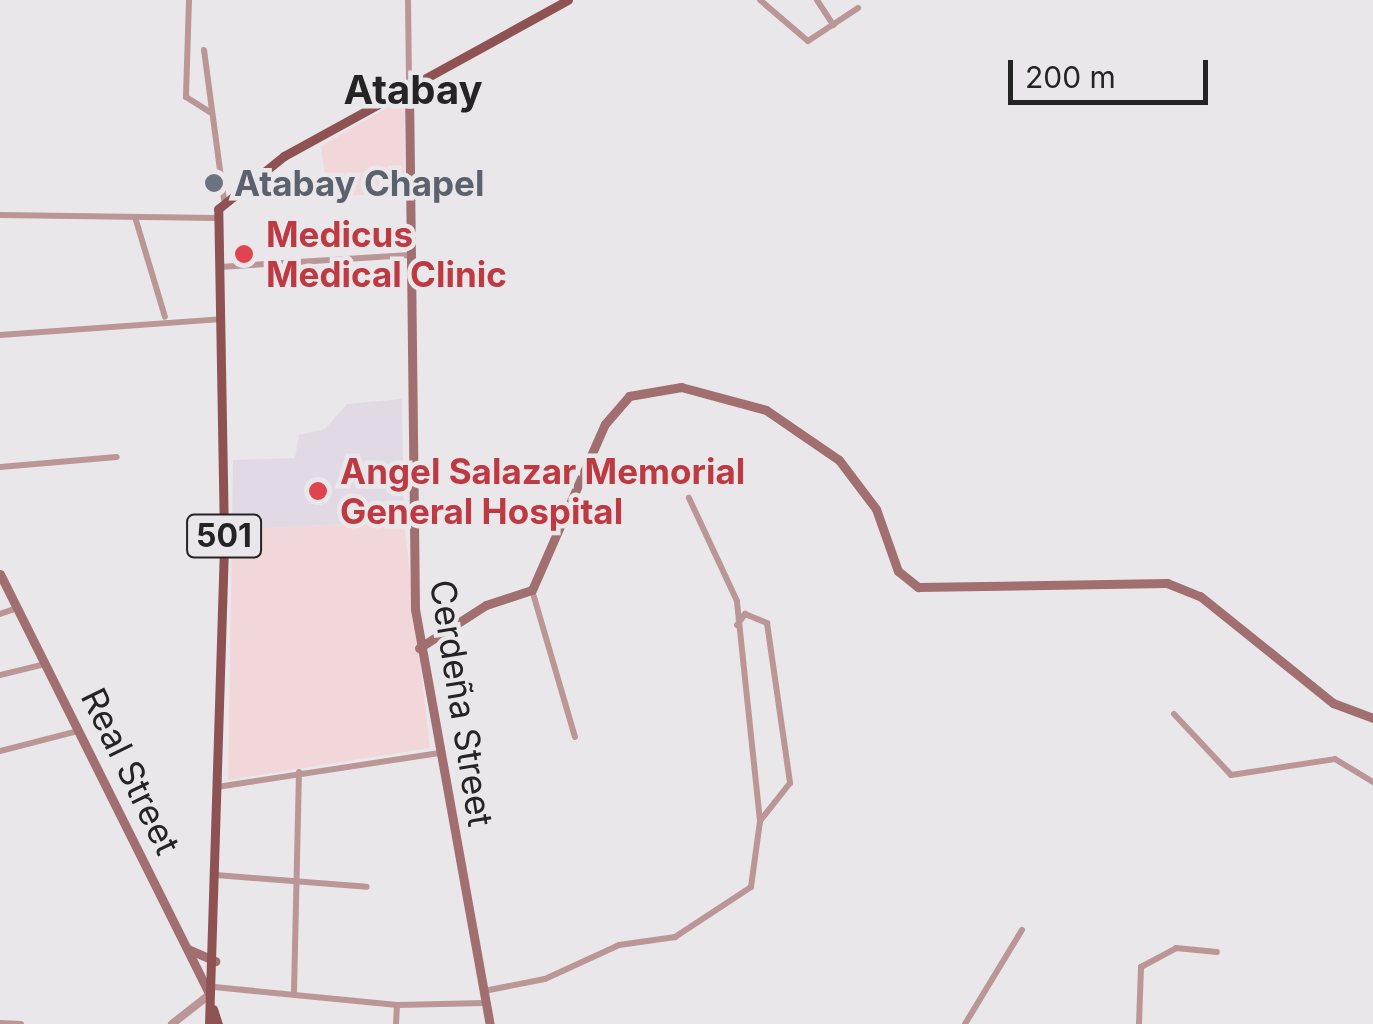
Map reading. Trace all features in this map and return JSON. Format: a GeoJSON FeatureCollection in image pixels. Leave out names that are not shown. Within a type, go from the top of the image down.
{"type":"FeatureCollection","features":[{"type":"Feature","properties":{"kind":"main road"},"geometry":{"type":"LineString","coordinates":[[224,200],[410,87],[568,0]]}},
{"type":"Feature","properties":{"kind":"main road","name":"Cerdeña Street"},"geometry":{"type":"LineString","coordinates":[[410,87],[419,648],[490,1024]]}},
{"type":"Feature","properties":{"kind":"main road","name":"501"},"geometry":{"type":"LineString","coordinates":[[213,1024],[221,319],[216,218],[224,200]]}},
{"type":"Feature","properties":{"kind":"main road"},"geometry":{"type":"LineString","coordinates":[[419,648],[486,604],[532,590],[605,424],[628,396],[681,387],[766,410],[838,460],[876,509],[898,571],[918,587],[1167,583],[1200,596],[1333,703],[1373,718]]}},
{"type":"Feature","properties":{"kind":"main road","name":"Real Street"},"geometry":{"type":"LineString","coordinates":[[0,574],[211,992]]}},
{"type":"Feature","properties":{"kind":"main road"},"geometry":{"type":"LineString","coordinates":[[188,949],[212,960]]}},
{"type":"Feature","properties":{"kind":"main road","name":"501"},"geometry":{"type":"LineString","coordinates":[[211,992],[213,1024]]}},
{"type":"Feature","properties":{"kind":"street"},"geometry":{"type":"LineString","coordinates":[[189,0],[186,96],[213,118]]}},
{"type":"Feature","properties":{"kind":"street"},"geometry":{"type":"LineString","coordinates":[[408,0],[410,87]]}},
{"type":"Feature","properties":{"kind":"street"},"geometry":{"type":"LineString","coordinates":[[760,0],[808,42],[858,8]]}},
{"type":"Feature","properties":{"kind":"street"},"geometry":{"type":"LineString","coordinates":[[817,0],[833,24]]}},
{"type":"Feature","properties":{"kind":"street"},"geometry":{"type":"LineString","coordinates":[[204,50],[224,200]]}},
{"type":"Feature","properties":{"kind":"street"},"geometry":{"type":"LineString","coordinates":[[0,215],[216,218]]}},
{"type":"Feature","properties":{"kind":"street"},"geometry":{"type":"LineString","coordinates":[[135,217],[165,317]]}},
{"type":"Feature","properties":{"kind":"street"},"geometry":{"type":"LineString","coordinates":[[219,268],[410,255]]}},
{"type":"Feature","properties":{"kind":"street"},"geometry":{"type":"LineString","coordinates":[[0,334],[165,317],[221,319]]}},
{"type":"Feature","properties":{"kind":"street"},"geometry":{"type":"LineString","coordinates":[[0,466],[117,457]]}},
{"type":"Feature","properties":{"kind":"street"},"geometry":{"type":"LineString","coordinates":[[483,991],[700,927],[751,887],[760,820],[736,626],[737,601],[689,498]]}},
{"type":"Feature","properties":{"kind":"street"},"geometry":{"type":"LineString","coordinates":[[532,590],[575,737]]}},
{"type":"Feature","properties":{"kind":"street"},"geometry":{"type":"LineString","coordinates":[[0,614],[18,608]]}},
{"type":"Feature","properties":{"kind":"street"},"geometry":{"type":"LineString","coordinates":[[736,626],[745,614],[767,623],[790,782],[760,820]]}},
{"type":"Feature","properties":{"kind":"street"},"geometry":{"type":"LineString","coordinates":[[0,675],[46,664]]}},
{"type":"Feature","properties":{"kind":"street"},"geometry":{"type":"LineString","coordinates":[[1174,714],[1231,775],[1335,758],[1373,782]]}},
{"type":"Feature","properties":{"kind":"street"},"geometry":{"type":"LineString","coordinates":[[0,751],[79,730]]}},
{"type":"Feature","properties":{"kind":"street"},"geometry":{"type":"LineString","coordinates":[[218,786],[438,753]]}},
{"type":"Feature","properties":{"kind":"street"},"geometry":{"type":"LineString","coordinates":[[294,992],[299,772]]}},
{"type":"Feature","properties":{"kind":"street"},"geometry":{"type":"LineString","coordinates":[[216,875],[367,887]]}},
{"type":"Feature","properties":{"kind":"street"},"geometry":{"type":"LineString","coordinates":[[965,1024],[1022,930]]}},
{"type":"Feature","properties":{"kind":"street"},"geometry":{"type":"LineString","coordinates":[[1139,1024],[1141,967],[1176,948],[1217,952]]}},
{"type":"Feature","properties":{"kind":"street"},"geometry":{"type":"LineString","coordinates":[[172,1024],[211,992],[294,992],[397,1005],[485,1003]]}},
{"type":"Feature","properties":{"kind":"street"},"geometry":{"type":"LineString","coordinates":[[396,1024],[397,1005]]}},
{"type":"Feature","properties":{"kind":"street"},"geometry":{"type":"LineString","coordinates":[[0,1022],[21,1024]]}},
{"type":"Feature","properties":{"kind":"shaded area"},"geometry":{"type":"Polygon","coordinates":[[[405,97],[404,191],[328,198],[321,146],[405,97]]]}},
{"type":"Feature","properties":{"kind":"shaded area","name":"Angel Salazar Memorial General Hospital"},"geometry":{"type":"Polygon","coordinates":[[[402,399],[404,521],[232,530],[233,460],[295,458],[299,435],[325,429],[347,404],[402,399]]]}},
{"type":"Feature","properties":{"kind":"shaded area"},"geometry":{"type":"Polygon","coordinates":[[[404,521],[430,748],[228,780],[232,530],[404,521]]]}},
{"type":"Feature","properties":{"kind":"place","name":"Atabay Chapel"},"geometry":{"type":"Point","coordinates":[214,183]}},
{"type":"Feature","properties":{"kind":"place","name":"Medicus Medical Clinic"},"geometry":{"type":"Point","coordinates":[244,254]}},
{"type":"Feature","properties":{"kind":"place","name":"Angel Salazar Memorial General Hospital"},"geometry":{"type":"Point","coordinates":[318,491]}},
{"type":"Feature","properties":{"kind":"district","name":"Atabay"},"geometry":{"type":"Point","coordinates":[413,90]}}]}
